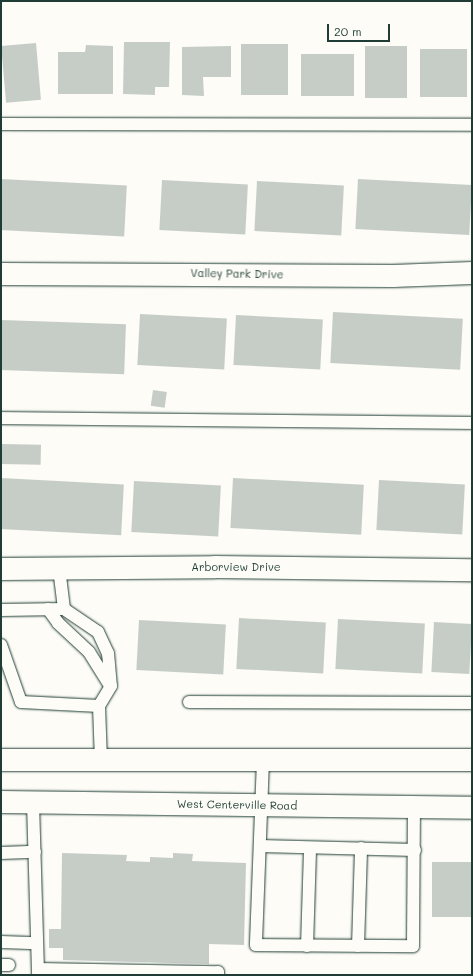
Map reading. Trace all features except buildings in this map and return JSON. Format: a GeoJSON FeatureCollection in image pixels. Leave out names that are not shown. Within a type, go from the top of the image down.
{"type":"FeatureCollection","features":[{"type":"Feature","properties":{"kind":"main road","name":"Valley Park Drive"},"geometry":{"type":"LineString","coordinates":[[1,274],[393,276],[472,273]]}},
{"type":"Feature","properties":{"kind":"main road","name":"Arborview Drive"},"geometry":{"type":"LineString","coordinates":[[1,569],[472,570]]}},
{"type":"Feature","properties":{"kind":"main road"},"geometry":{"type":"LineString","coordinates":[[1,760],[472,760]]}},
{"type":"Feature","properties":{"kind":"main road","name":"West Centerville Road"},"geometry":{"type":"LineString","coordinates":[[1,802],[472,808]]}},
{"type":"Feature","properties":{"kind":"lane"},"geometry":{"type":"LineString","coordinates":[[1,124],[472,125]]}},
{"type":"Feature","properties":{"kind":"lane"},"geometry":{"type":"LineString","coordinates":[[1,418],[472,423]]}},
{"type":"Feature","properties":{"kind":"lane"},"geometry":{"type":"LineString","coordinates":[[59,568],[64,609]]}},
{"type":"Feature","properties":{"kind":"lane"},"geometry":{"type":"LineString","coordinates":[[48,609],[58,623],[89,652],[111,686]]}},
{"type":"Feature","properties":{"kind":"lane"},"geometry":{"type":"LineString","coordinates":[[1,610],[64,609],[98,632],[108,653],[111,686],[98,706],[101,760]]}},
{"type":"Feature","properties":{"kind":"lane"},"geometry":{"type":"LineString","coordinates":[[1,645],[21,702],[98,706]]}},
{"type":"Feature","properties":{"kind":"lane"},"geometry":{"type":"LineString","coordinates":[[189,702],[472,703]]}},
{"type":"Feature","properties":{"kind":"lane"},"geometry":{"type":"LineString","coordinates":[[263,760],[263,805],[256,945],[413,946],[416,850],[414,807]]}},
{"type":"Feature","properties":{"kind":"lane"},"geometry":{"type":"LineString","coordinates":[[33,803],[38,972],[218,972],[218,975]]}},
{"type":"Feature","properties":{"kind":"lane"},"geometry":{"type":"LineString","coordinates":[[260,846],[416,850]]}},
{"type":"Feature","properties":{"kind":"lane"},"geometry":{"type":"LineString","coordinates":[[307,946],[310,848]]}},
{"type":"Feature","properties":{"kind":"lane"},"geometry":{"type":"LineString","coordinates":[[358,946],[362,848]]}},
{"type":"Feature","properties":{"kind":"lane"},"geometry":{"type":"LineString","coordinates":[[1,852],[35,852]]}},
{"type":"Feature","properties":{"kind":"lane"},"geometry":{"type":"LineString","coordinates":[[1,942],[37,942]]}}]}
